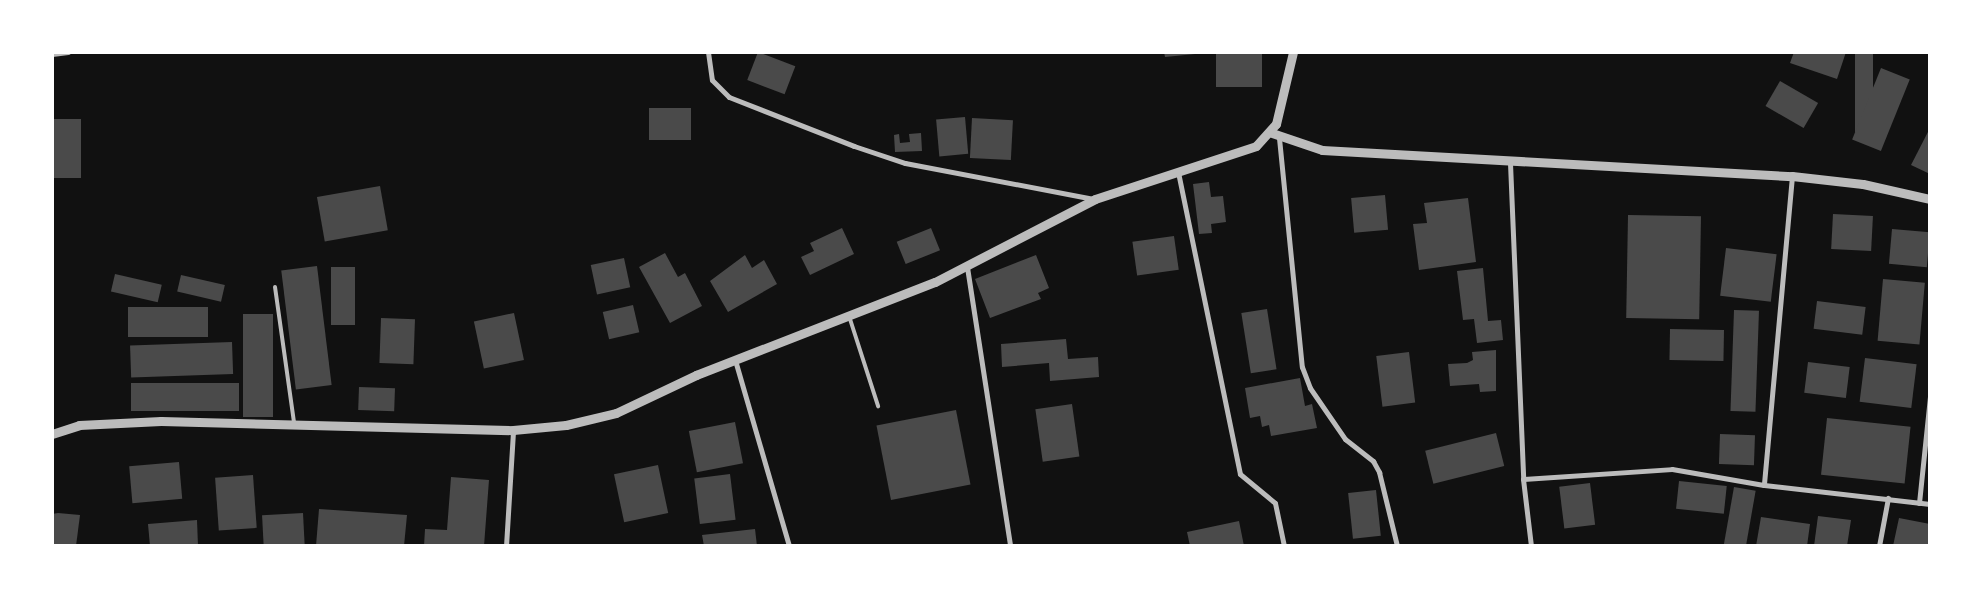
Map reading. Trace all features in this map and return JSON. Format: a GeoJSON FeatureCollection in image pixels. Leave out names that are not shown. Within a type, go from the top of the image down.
{"type":"FeatureCollection","features":[{"type":"Feature","properties":{"kind":"street"},"geometry":{"type":"LineString","coordinates":[[52,54],[68,52]]}},
{"type":"Feature","properties":{"kind":"street"},"geometry":{"type":"LineString","coordinates":[[708,52],[712,80],[729,97],[854,146],[905,163],[1095,199]]}},
{"type":"Feature","properties":{"kind":"street"},"geometry":{"type":"LineString","coordinates":[[1293,52],[1275,136],[1302,367],[1310,388],[1345,440],[1373,460],[1379,472],[1397,546]]}},
{"type":"Feature","properties":{"kind":"street"},"geometry":{"type":"LineString","coordinates":[[52,434],[98,423],[294,422],[513,430],[566,425],[616,413],[735,360],[849,316],[967,266],[1095,199],[1243,151],[1275,136],[1322,150],[1510,163],[1792,176],[1863,184],[1930,198]]}},
{"type":"Feature","properties":{"kind":"street"},"geometry":{"type":"LineString","coordinates":[[1510,163],[1522,479],[1531,546]]}},
{"type":"Feature","properties":{"kind":"street"},"geometry":{"type":"LineString","coordinates":[[1178,171],[1240,474],[1275,503],[1284,546]]}},
{"type":"Feature","properties":{"kind":"street"},"geometry":{"type":"LineString","coordinates":[[1764,485],[1792,176]]}},
{"type":"Feature","properties":{"kind":"street"},"geometry":{"type":"LineString","coordinates":[[967,266],[1010,546]]}},
{"type":"Feature","properties":{"kind":"street"},"geometry":{"type":"LineString","coordinates":[[735,360],[790,546]]}},
{"type":"Feature","properties":{"kind":"street"},"geometry":{"type":"LineString","coordinates":[[1919,503],[1930,396]]}},
{"type":"Feature","properties":{"kind":"street"},"geometry":{"type":"LineString","coordinates":[[506,546],[513,430]]}},
{"type":"Feature","properties":{"kind":"street"},"geometry":{"type":"LineString","coordinates":[[1522,479],[1672,469],[1764,485],[1930,504]]}},
{"type":"Feature","properties":{"kind":"street"},"geometry":{"type":"LineString","coordinates":[[1879,546],[1888,498]]}},
{"type":"Feature","properties":{"kind":"lane"},"geometry":{"type":"LineString","coordinates":[[275,287],[294,422]]}},
{"type":"Feature","properties":{"kind":"lane"},"geometry":{"type":"LineString","coordinates":[[849,316],[878,406]]}},
{"type":"Feature","properties":{"kind":"building"},"geometry":{"type":"Polygon","coordinates":[[[758,52],[795,66],[785,94],[747,80],[758,52]]]}},
{"type":"Feature","properties":{"kind":"building"},"geometry":{"type":"Polygon","coordinates":[[[1164,52],[1195,52],[1195,54],[1165,57],[1164,52]]]}},
{"type":"Feature","properties":{"kind":"building"},"geometry":{"type":"Polygon","coordinates":[[[1216,52],[1262,52],[1262,87],[1216,87],[1216,52]]]}},
{"type":"Feature","properties":{"kind":"building"},"geometry":{"type":"Polygon","coordinates":[[[1794,52],[1846,52],[1837,79],[1790,63],[1794,52]]]}},
{"type":"Feature","properties":{"kind":"building"},"geometry":{"type":"Polygon","coordinates":[[[1855,52],[1873,52],[1873,132],[1855,132],[1855,52]]]}},
{"type":"Feature","properties":{"kind":"building"},"geometry":{"type":"Polygon","coordinates":[[[1881,68],[1910,80],[1881,151],[1852,139],[1881,68]]]}},
{"type":"Feature","properties":{"kind":"building"},"geometry":{"type":"Polygon","coordinates":[[[1780,81],[1818,103],[1804,128],[1766,106],[1780,81]]]}},
{"type":"Feature","properties":{"kind":"building"},"geometry":{"type":"Polygon","coordinates":[[[649,108],[691,108],[691,140],[649,140],[649,108]]]}},
{"type":"Feature","properties":{"kind":"building"},"geometry":{"type":"Polygon","coordinates":[[[965,117],[968,154],[939,156],[936,120],[965,117]]]}},
{"type":"Feature","properties":{"kind":"building"},"geometry":{"type":"Polygon","coordinates":[[[972,118],[1013,120],[1011,160],[970,158],[972,118]]]}},
{"type":"Feature","properties":{"kind":"building"},"geometry":{"type":"Polygon","coordinates":[[[52,119],[81,119],[81,178],[52,178],[52,119]]]}},
{"type":"Feature","properties":{"kind":"building"},"geometry":{"type":"Polygon","coordinates":[[[1930,128],[1930,174],[1911,165],[1930,128]]]}},
{"type":"Feature","properties":{"kind":"building"},"geometry":{"type":"Polygon","coordinates":[[[921,133],[922,151],[895,152],[894,135],[899,134],[900,143],[910,142],[909,134],[921,133]]]}},
{"type":"Feature","properties":{"kind":"building"},"geometry":{"type":"Polygon","coordinates":[[[1209,182],[1211,197],[1223,196],[1226,222],[1211,224],[1212,233],[1199,234],[1193,184],[1209,182]]]}},
{"type":"Feature","properties":{"kind":"building"},"geometry":{"type":"Polygon","coordinates":[[[380,186],[388,230],[325,241],[317,197],[380,186]]]}},
{"type":"Feature","properties":{"kind":"building"},"geometry":{"type":"Polygon","coordinates":[[[1385,195],[1388,230],[1354,233],[1351,198],[1385,195]]]}},
{"type":"Feature","properties":{"kind":"building"},"geometry":{"type":"Polygon","coordinates":[[[1468,198],[1476,262],[1419,270],[1413,224],[1427,223],[1424,203],[1468,198]]]}},
{"type":"Feature","properties":{"kind":"building"},"geometry":{"type":"Polygon","coordinates":[[[1833,214],[1873,216],[1871,251],[1831,249],[1833,214]]]}},
{"type":"Feature","properties":{"kind":"building"},"geometry":{"type":"Polygon","coordinates":[[[1628,215],[1701,216],[1699,319],[1626,318],[1628,215]]]}},
{"type":"Feature","properties":{"kind":"building"},"geometry":{"type":"Polygon","coordinates":[[[842,228],[854,254],[810,275],[801,257],[814,251],[810,243],[842,228]]]}},
{"type":"Feature","properties":{"kind":"building"},"geometry":{"type":"Polygon","coordinates":[[[931,228],[940,250],[906,264],[897,242],[931,228]]]}},
{"type":"Feature","properties":{"kind":"building"},"geometry":{"type":"Polygon","coordinates":[[[1892,229],[1930,232],[1927,267],[1889,264],[1892,229]]]}},
{"type":"Feature","properties":{"kind":"building"},"geometry":{"type":"Polygon","coordinates":[[[1174,236],[1179,270],[1137,276],[1132,242],[1174,236]]]}},
{"type":"Feature","properties":{"kind":"building"},"geometry":{"type":"Polygon","coordinates":[[[1726,248],[1777,254],[1771,302],[1720,296],[1726,248]]]}},
{"type":"Feature","properties":{"kind":"building"},"geometry":{"type":"Polygon","coordinates":[[[665,253],[678,277],[685,273],[702,306],[670,323],[639,267],[665,253]]]}},
{"type":"Feature","properties":{"kind":"building"},"geometry":{"type":"Polygon","coordinates":[[[745,255],[752,268],[764,260],[777,284],[728,312],[710,281],[745,255]]]}},
{"type":"Feature","properties":{"kind":"building"},"geometry":{"type":"Polygon","coordinates":[[[1036,255],[1049,288],[1038,293],[1041,299],[990,318],[975,279],[1036,255]]]}},
{"type":"Feature","properties":{"kind":"building"},"geometry":{"type":"Polygon","coordinates":[[[624,258],[630,287],[597,294],[591,265],[624,258]]]}},
{"type":"Feature","properties":{"kind":"building"},"geometry":{"type":"Polygon","coordinates":[[[317,266],[332,385],[296,389],[281,270],[317,266]]]}},
{"type":"Feature","properties":{"kind":"building"},"geometry":{"type":"Polygon","coordinates":[[[331,267],[355,267],[355,325],[331,325],[331,267]]]}},
{"type":"Feature","properties":{"kind":"building"},"geometry":{"type":"Polygon","coordinates":[[[1483,268],[1488,321],[1501,320],[1503,340],[1477,343],[1474,319],[1463,320],[1457,271],[1483,268]]]}},
{"type":"Feature","properties":{"kind":"building"},"geometry":{"type":"Polygon","coordinates":[[[115,274],[162,285],[158,302],[111,292],[115,274]]]}},
{"type":"Feature","properties":{"kind":"building"},"geometry":{"type":"Polygon","coordinates":[[[181,275],[225,285],[221,302],[177,292],[181,275]]]}},
{"type":"Feature","properties":{"kind":"building"},"geometry":{"type":"Polygon","coordinates":[[[1883,279],[1925,283],[1919,344],[1878,341],[1883,279]]]}},
{"type":"Feature","properties":{"kind":"building"},"geometry":{"type":"Polygon","coordinates":[[[1817,301],[1866,307],[1862,335],[1814,329],[1817,301]]]}},
{"type":"Feature","properties":{"kind":"building"},"geometry":{"type":"Polygon","coordinates":[[[633,305],[639,332],[609,339],[603,312],[633,305]]]}},
{"type":"Feature","properties":{"kind":"building"},"geometry":{"type":"Polygon","coordinates":[[[128,307],[208,307],[208,337],[128,337],[128,307]]]}},
{"type":"Feature","properties":{"kind":"building"},"geometry":{"type":"Polygon","coordinates":[[[1267,309],[1277,369],[1251,373],[1241,313],[1267,309]]]}},
{"type":"Feature","properties":{"kind":"building"},"geometry":{"type":"Polygon","coordinates":[[[1734,310],[1759,311],[1755,412],[1730,411],[1734,310]]]}},
{"type":"Feature","properties":{"kind":"building"},"geometry":{"type":"Polygon","coordinates":[[[514,313],[524,360],[484,368],[474,322],[514,313]]]}},
{"type":"Feature","properties":{"kind":"building"},"geometry":{"type":"Polygon","coordinates":[[[243,314],[273,314],[273,417],[243,417],[243,314]]]}},
{"type":"Feature","properties":{"kind":"building"},"geometry":{"type":"Polygon","coordinates":[[[381,318],[415,319],[413,364],[379,363],[381,318]]]}},
{"type":"Feature","properties":{"kind":"building"},"geometry":{"type":"Polygon","coordinates":[[[1670,329],[1724,330],[1723,361],[1669,360],[1670,329]]]}},
{"type":"Feature","properties":{"kind":"building"},"geometry":{"type":"Polygon","coordinates":[[[1066,339],[1068,359],[1098,357],[1099,377],[1050,381],[1049,363],[1002,367],[1001,344],[1066,339]]]}},
{"type":"Feature","properties":{"kind":"building"},"geometry":{"type":"Polygon","coordinates":[[[232,342],[233,374],[131,378],[130,346],[232,342]]]}},
{"type":"Feature","properties":{"kind":"building"},"geometry":{"type":"Polygon","coordinates":[[[1496,350],[1496,391],[1480,392],[1479,384],[1450,386],[1448,364],[1467,363],[1473,360],[1472,352],[1496,350]]]}},
{"type":"Feature","properties":{"kind":"building"},"geometry":{"type":"Polygon","coordinates":[[[1409,352],[1415,403],[1382,407],[1376,356],[1409,352]]]}},
{"type":"Feature","properties":{"kind":"building"},"geometry":{"type":"Polygon","coordinates":[[[1865,358],[1917,364],[1911,408],[1860,402],[1865,358]]]}},
{"type":"Feature","properties":{"kind":"building"},"geometry":{"type":"Polygon","coordinates":[[[1808,362],[1850,367],[1846,398],[1804,393],[1808,362]]]}},
{"type":"Feature","properties":{"kind":"building"},"geometry":{"type":"Polygon","coordinates":[[[1300,378],[1305,406],[1312,404],[1317,428],[1271,436],[1269,425],[1262,427],[1260,416],[1250,418],[1245,388],[1300,378]]]}},
{"type":"Feature","properties":{"kind":"building"},"geometry":{"type":"Polygon","coordinates":[[[131,383],[239,383],[239,411],[131,411],[131,383]]]}},
{"type":"Feature","properties":{"kind":"building"},"geometry":{"type":"Polygon","coordinates":[[[359,387],[395,388],[394,411],[358,410],[359,387]]]}},
{"type":"Feature","properties":{"kind":"building"},"geometry":{"type":"Polygon","coordinates":[[[1072,404],[1079,456],[1043,462],[1035,409],[1072,404]]]}},
{"type":"Feature","properties":{"kind":"building"},"geometry":{"type":"Polygon","coordinates":[[[956,410],[971,485],[891,500],[876,425],[956,410]]]}},
{"type":"Feature","properties":{"kind":"building"},"geometry":{"type":"Polygon","coordinates":[[[1827,418],[1911,427],[1905,483],[1821,475],[1827,418]]]}},
{"type":"Feature","properties":{"kind":"building"},"geometry":{"type":"Polygon","coordinates":[[[735,422],[743,463],[697,472],[689,431],[735,422]]]}},
{"type":"Feature","properties":{"kind":"building"},"geometry":{"type":"Polygon","coordinates":[[[1496,433],[1504,466],[1433,484],[1425,451],[1496,433]]]}},
{"type":"Feature","properties":{"kind":"building"},"geometry":{"type":"Polygon","coordinates":[[[1720,434],[1755,435],[1754,465],[1719,464],[1720,434]]]}},
{"type":"Feature","properties":{"kind":"building"},"geometry":{"type":"Polygon","coordinates":[[[179,462],[182,499],[132,503],[129,466],[179,462]]]}},
{"type":"Feature","properties":{"kind":"building"},"geometry":{"type":"Polygon","coordinates":[[[658,465],[668,513],[624,522],[614,474],[658,465]]]}},
{"type":"Feature","properties":{"kind":"building"},"geometry":{"type":"Polygon","coordinates":[[[730,474],[736,520],[700,524],[694,478],[730,474]]]}},
{"type":"Feature","properties":{"kind":"building"},"geometry":{"type":"Polygon","coordinates":[[[253,475],[257,528],[219,531],[215,478],[253,475]]]}},
{"type":"Feature","properties":{"kind":"building"},"geometry":{"type":"Polygon","coordinates":[[[451,477],[489,480],[484,546],[424,546],[425,529],[447,530],[451,477]]]}},
{"type":"Feature","properties":{"kind":"building"},"geometry":{"type":"Polygon","coordinates":[[[1679,481],[1727,486],[1724,514],[1676,509],[1679,481]]]}},
{"type":"Feature","properties":{"kind":"building"},"geometry":{"type":"Polygon","coordinates":[[[1590,483],[1595,525],[1564,528],[1559,487],[1590,483]]]}},
{"type":"Feature","properties":{"kind":"building"},"geometry":{"type":"Polygon","coordinates":[[[1734,487],[1756,491],[1746,546],[1724,546],[1734,487]]]}},
{"type":"Feature","properties":{"kind":"building"},"geometry":{"type":"Polygon","coordinates":[[[1376,490],[1381,536],[1353,539],[1348,493],[1376,490]]]}},
{"type":"Feature","properties":{"kind":"building"},"geometry":{"type":"Polygon","coordinates":[[[319,509],[407,515],[404,546],[316,546],[319,509]]]}},
{"type":"Feature","properties":{"kind":"building"},"geometry":{"type":"Polygon","coordinates":[[[303,513],[305,546],[264,546],[262,515],[303,513]]]}},
{"type":"Feature","properties":{"kind":"building"},"geometry":{"type":"Polygon","coordinates":[[[52,514],[80,515],[76,546],[52,546],[52,514]]]}},
{"type":"Feature","properties":{"kind":"building"},"geometry":{"type":"Polygon","coordinates":[[[1818,516],[1851,520],[1847,546],[1814,546],[1818,516]]]}},
{"type":"Feature","properties":{"kind":"building"},"geometry":{"type":"Polygon","coordinates":[[[1761,517],[1810,524],[1807,546],[1756,546],[1761,517]]]}},
{"type":"Feature","properties":{"kind":"building"},"geometry":{"type":"Polygon","coordinates":[[[1899,518],[1930,524],[1930,546],[1893,546],[1899,518]]]}},
{"type":"Feature","properties":{"kind":"building"},"geometry":{"type":"Polygon","coordinates":[[[197,520],[198,546],[150,546],[148,524],[197,520]]]}},
{"type":"Feature","properties":{"kind":"building"},"geometry":{"type":"Polygon","coordinates":[[[1239,521],[1244,546],[1190,546],[1187,532],[1239,521]]]}},
{"type":"Feature","properties":{"kind":"building"},"geometry":{"type":"Polygon","coordinates":[[[755,529],[757,546],[704,546],[702,535],[755,529]]]}}]}
